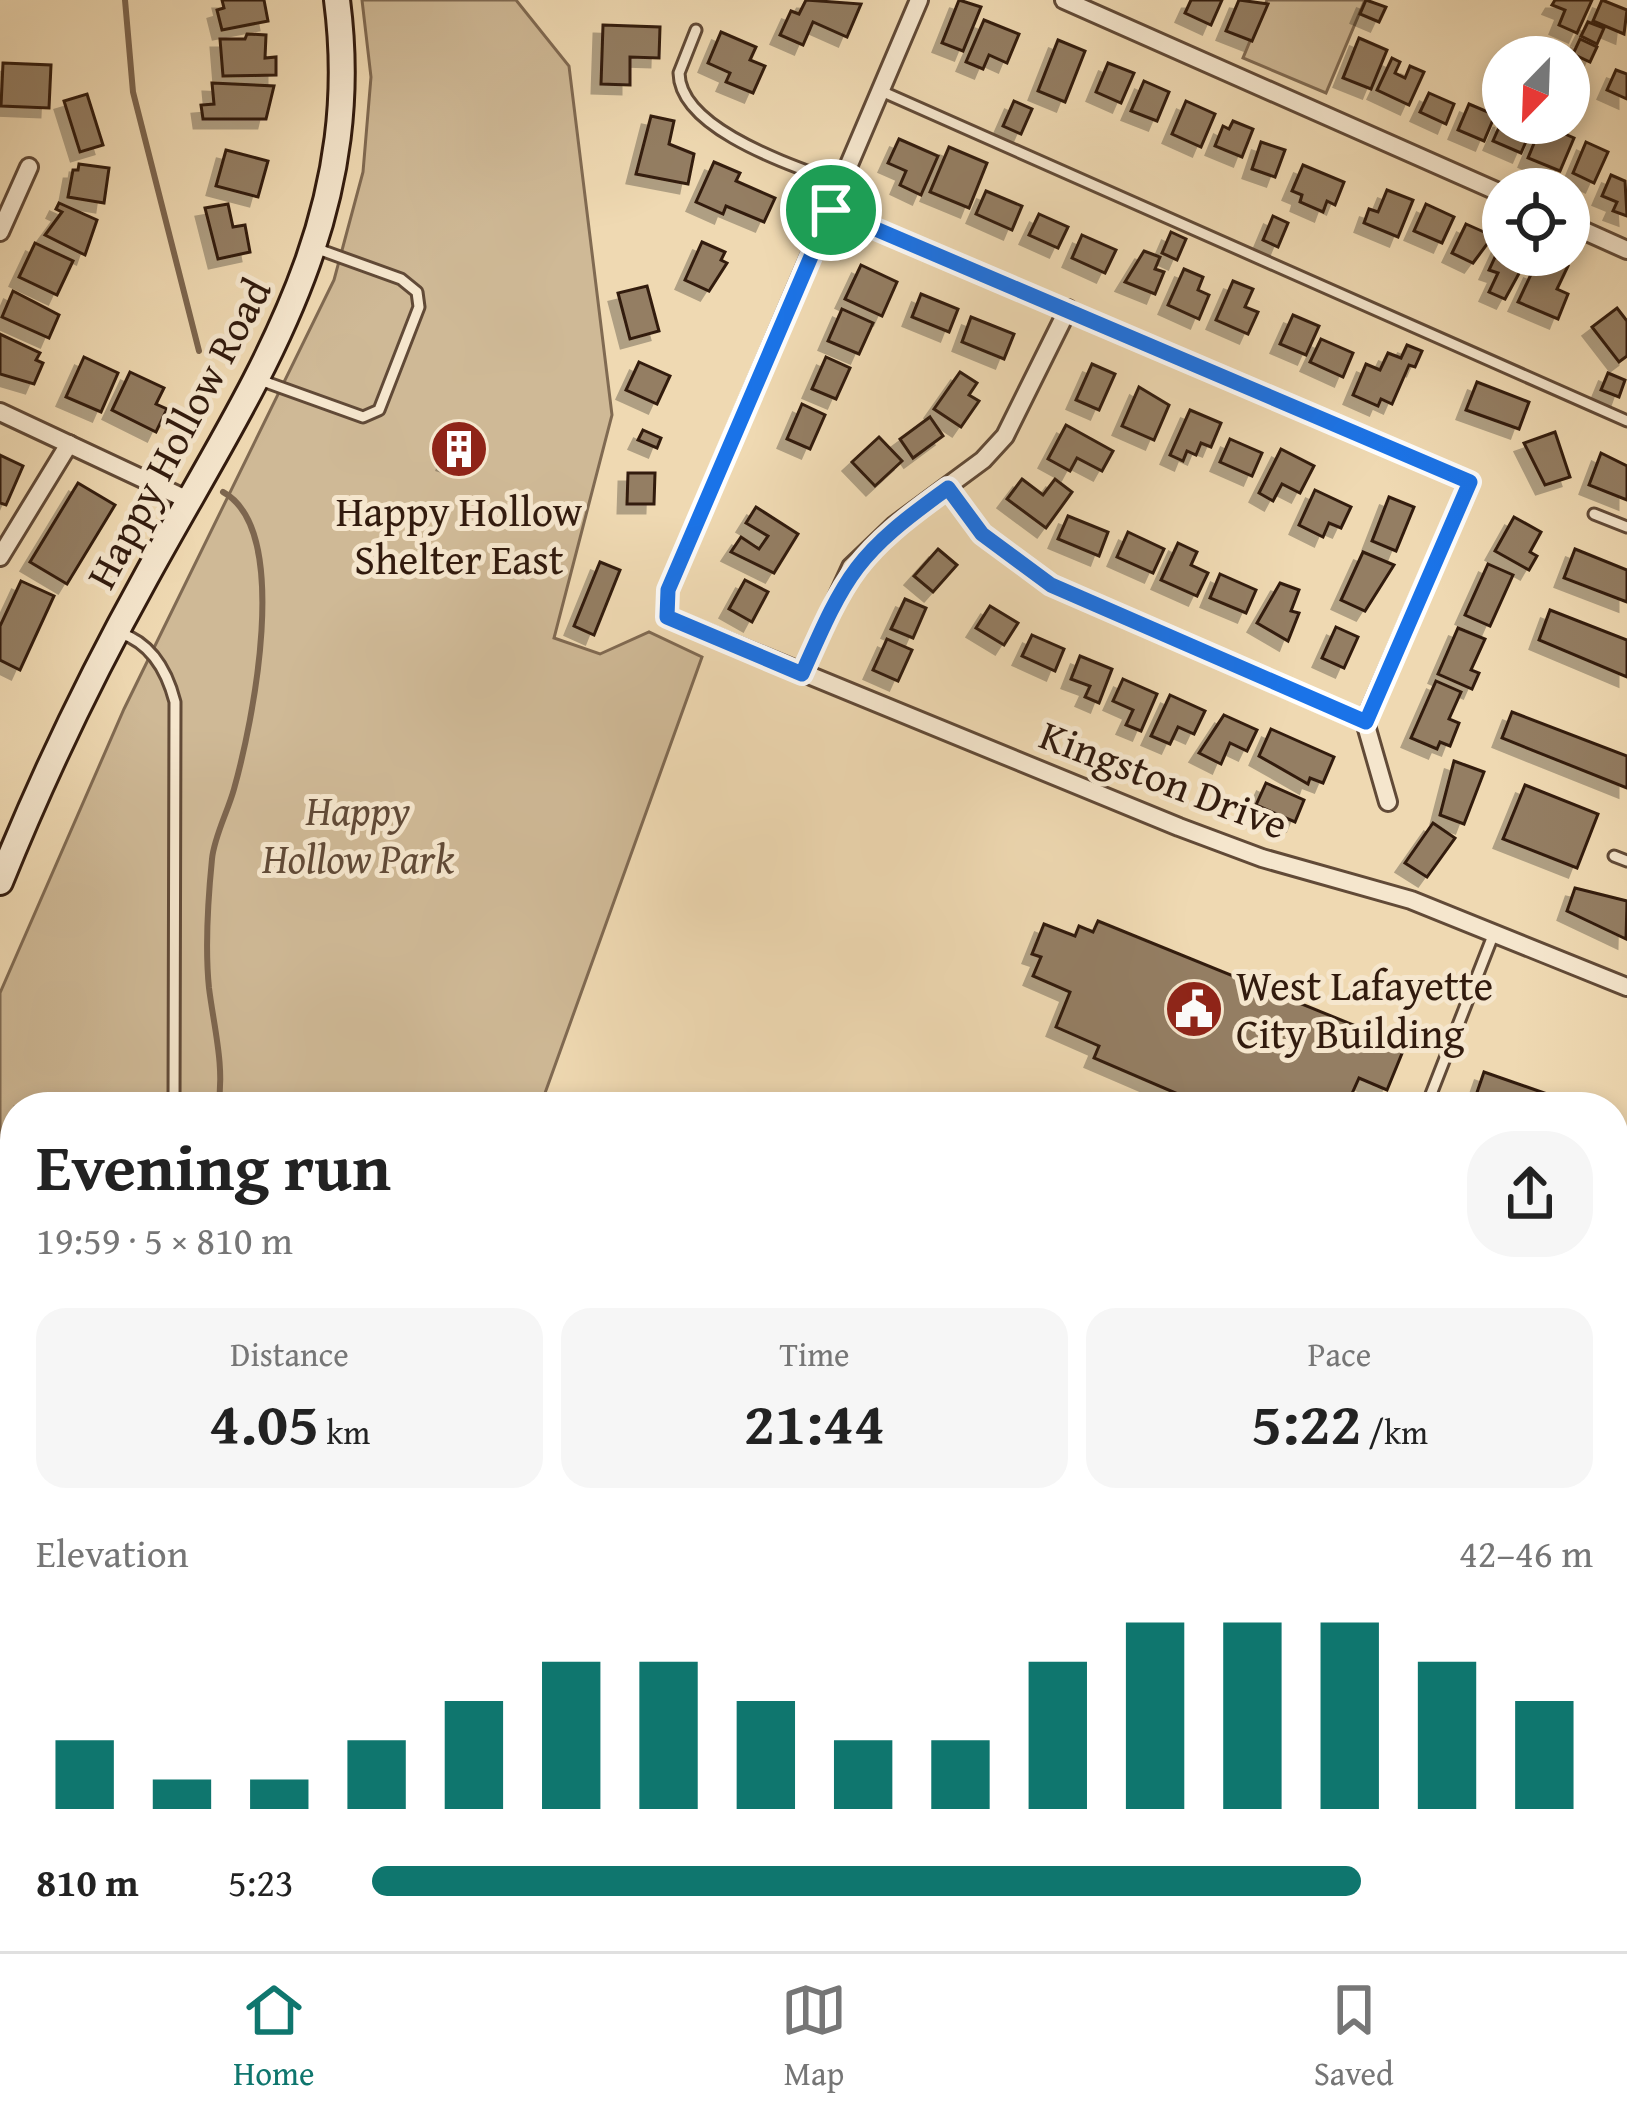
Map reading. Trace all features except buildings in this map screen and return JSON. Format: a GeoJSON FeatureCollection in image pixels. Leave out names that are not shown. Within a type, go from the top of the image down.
{"type":"FeatureCollection","features":[{"type":"Feature","properties":{"kind":"main road","name":"Happy Hollow Road"},"geometry":{"type":"LineString","coordinates":[[0,882],[116,632],[282,329],[315,248],[331,196],[340,124],[338,0]]}},
{"type":"Feature","properties":{"kind":"street"},"geometry":{"type":"LineString","coordinates":[[920,0],[831,210],[1470,482],[1366,722],[1388,802]]}},
{"type":"Feature","properties":{"kind":"street"},"geometry":{"type":"LineString","coordinates":[[1064,0],[1482,185]]}},
{"type":"Feature","properties":{"kind":"street"},"geometry":{"type":"LineString","coordinates":[[0,232],[29,167]]}},
{"type":"Feature","properties":{"kind":"street","name":"Kingston Drive"},"geometry":{"type":"LineString","coordinates":[[831,210],[668,590],[667,617],[1199,835],[1411,901],[1627,987]]}},
{"type":"Feature","properties":{"kind":"street"},"geometry":{"type":"LineString","coordinates":[[1590,233],[1627,250]]}},
{"type":"Feature","properties":{"kind":"street"},"geometry":{"type":"LineString","coordinates":[[802,674],[851,567],[895,526],[983,460],[1020,415],[1068,309]]}},
{"type":"Feature","properties":{"kind":"street"},"geometry":{"type":"LineString","coordinates":[[0,412],[188,500]]}},
{"type":"Feature","properties":{"kind":"street"},"geometry":{"type":"LineString","coordinates":[[0,557],[8,528],[69,444]]}},
{"type":"Feature","properties":{"kind":"street"},"geometry":{"type":"LineString","coordinates":[[948,488],[982,534],[1051,585],[1366,722]]}},
{"type":"Feature","properties":{"kind":"lane"},"geometry":{"type":"LineString","coordinates":[[696,30],[679,73],[692,104],[737,142],[842,184]]}},
{"type":"Feature","properties":{"kind":"lane"},"geometry":{"type":"LineString","coordinates":[[881,91],[1627,421]]}},
{"type":"Feature","properties":{"kind":"lane"},"geometry":{"type":"LineString","coordinates":[[255,378],[363,417],[380,410],[418,307],[417,292],[401,279],[315,248]]}},
{"type":"Feature","properties":{"kind":"lane"},"geometry":{"type":"LineString","coordinates":[[1594,514],[1627,526]]}},
{"type":"Feature","properties":{"kind":"lane"},"geometry":{"type":"LineString","coordinates":[[116,632],[148,650],[170,682],[175,702],[175,1092]]}},
{"type":"Feature","properties":{"kind":"lane"},"geometry":{"type":"LineString","coordinates":[[1615,856],[1627,861]]}},
{"type":"Feature","properties":{"kind":"lane"},"geometry":{"type":"LineString","coordinates":[[1432,1092],[1494,933]]}},
{"type":"Feature","properties":{"kind":"green space","name":"Happy Hollow Park"},"geometry":{"type":"Polygon","coordinates":[[[362,0],[516,0],[569,66],[612,415],[554,638],[600,654],[649,632],[702,657],[545,1092],[0,1092],[0,993],[124,709],[334,280],[363,172],[371,77],[362,0]]]}},
{"type":"Feature","properties":{"kind":"green space"},"geometry":{"type":"Polygon","coordinates":[[[1267,0],[1365,0],[1326,93],[1243,58],[1267,0]]]}},
{"type":"Feature","properties":{"kind":"waterway"},"geometry":{"type":"LineString","coordinates":[[125,0],[133,92],[199,351]]}},
{"type":"Feature","properties":{"kind":"waterway"},"geometry":{"type":"LineString","coordinates":[[220,1092],[207,957],[211,874],[215,842],[250,721],[262,631],[257,545],[244,513],[223,492]]}},
{"type":"Feature","properties":{"kind":"place","name":"Happy Hollow Shelter East"},"geometry":{"type":"Point","coordinates":[459,449]}},
{"type":"Feature","properties":{"kind":"place","name":"West Lafayette City Building"},"geometry":{"type":"Point","coordinates":[1194,1009]}},
{"type":"Feature","properties":{"kind":"route"},"geometry":{"type":"LineString","coordinates":[[831,210],[1470,482],[1366,722],[1051,585],[982,534],[948,488],[895,526],[851,567],[802,674],[667,617],[668,590],[831,210]]}}]}
